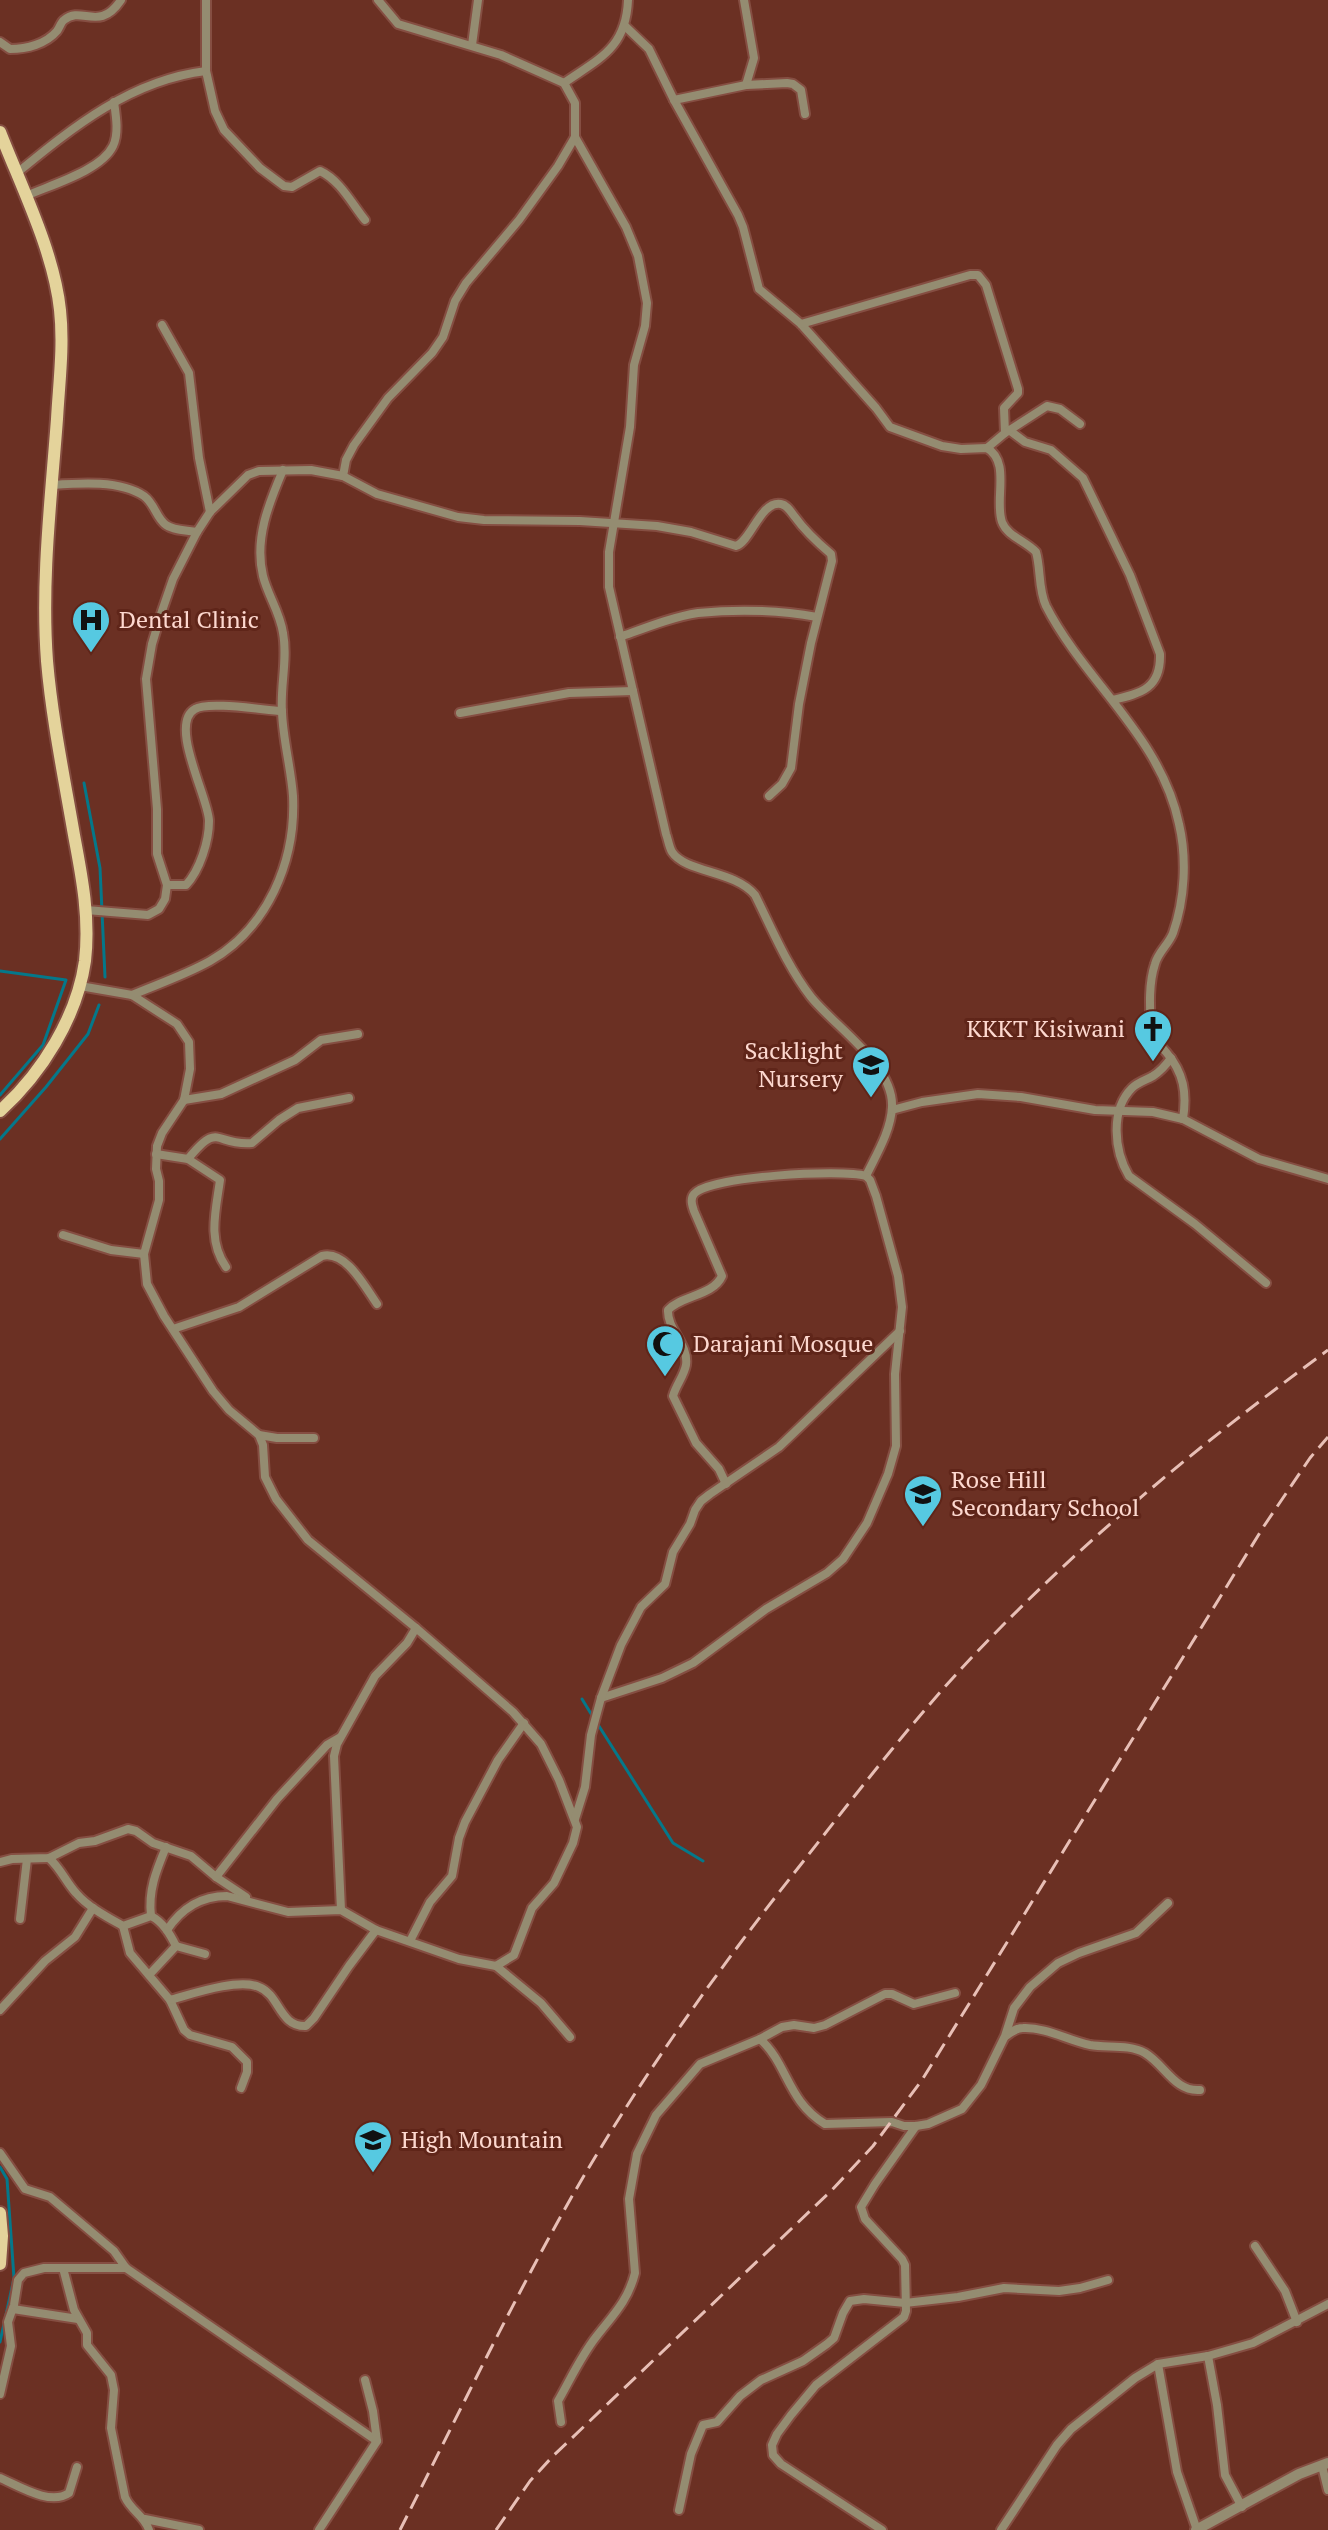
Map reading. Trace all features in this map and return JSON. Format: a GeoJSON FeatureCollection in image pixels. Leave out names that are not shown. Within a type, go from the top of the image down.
{"type":"FeatureCollection","features":[{"type":"Feature","properties":{"kind":"main road"},"geometry":{"type":"LineString","coordinates":[[0,132],[53,274],[60,307],[60,369],[45,635],[87,931],[80,986],[69,1017],[49,1054],[0,1111]]}},
{"type":"Feature","properties":{"kind":"main road"},"geometry":{"type":"LineString","coordinates":[[0,2213],[0,2264]]}},
{"type":"Feature","properties":{"kind":"street"},"geometry":{"type":"LineString","coordinates":[[0,42],[10,49],[37,44],[55,34],[65,19],[74,16],[103,17],[115,9],[121,0]]}},
{"type":"Feature","properties":{"kind":"street"},"geometry":{"type":"LineString","coordinates":[[206,0],[206,71],[215,111],[224,130],[277,182],[292,187],[320,171],[326,174],[336,182],[365,220]]}},
{"type":"Feature","properties":{"kind":"street"},"geometry":{"type":"LineString","coordinates":[[378,0],[388,16],[398,24],[472,45],[543,72],[564,83],[575,103],[575,137],[626,227],[638,256],[647,303],[645,326],[634,365],[630,427],[609,552],[609,587],[666,834],[672,853],[682,861],[734,879],[749,888],[801,984],[878,1067],[887,1082],[892,1110],[866,1176]]}},
{"type":"Feature","properties":{"kind":"street"},"geometry":{"type":"LineString","coordinates":[[472,45],[478,0]]}},
{"type":"Feature","properties":{"kind":"street"},"geometry":{"type":"LineString","coordinates":[[564,83],[607,52],[622,34],[628,0]]}},
{"type":"Feature","properties":{"kind":"street"},"geometry":{"type":"LineString","coordinates":[[744,0],[754,58],[746,85]]}},
{"type":"Feature","properties":{"kind":"street"},"geometry":{"type":"LineString","coordinates":[[625,26],[649,49],[738,215],[759,289],[801,324],[890,427],[942,446],[987,448],[992,451],[999,464],[1002,522],[1007,531],[1036,552],[1045,603],[1082,662],[1113,700],[1155,762],[1180,825],[1184,858],[1183,886],[1173,933],[1158,957],[1151,979],[1151,1031],[1182,1077],[1186,1089],[1183,1119]]}},
{"type":"Feature","properties":{"kind":"street"},"geometry":{"type":"LineString","coordinates":[[17,173],[70,129],[114,102],[161,80],[206,71]]}},
{"type":"Feature","properties":{"kind":"street"},"geometry":{"type":"LineString","coordinates":[[674,100],[746,85],[793,84],[801,90],[805,114]]}},
{"type":"Feature","properties":{"kind":"street"},"geometry":{"type":"LineString","coordinates":[[26,196],[83,171],[110,151],[115,139],[114,102]]}},
{"type":"Feature","properties":{"kind":"street"},"geometry":{"type":"LineString","coordinates":[[343,476],[346,460],[354,445],[388,398],[432,353],[443,337],[455,301],[466,283],[519,220],[575,137]]}},
{"type":"Feature","properties":{"kind":"street"},"geometry":{"type":"LineString","coordinates":[[801,324],[978,275],[986,285],[1018,389],[1004,408],[1007,432]]}},
{"type":"Feature","properties":{"kind":"street"},"geometry":{"type":"LineString","coordinates":[[162,325],[189,373],[199,458],[210,512]]}},
{"type":"Feature","properties":{"kind":"street"},"geometry":{"type":"LineString","coordinates":[[987,448],[1047,406],[1060,409],[1080,424]]}},
{"type":"Feature","properties":{"kind":"street"},"geometry":{"type":"LineString","coordinates":[[1007,432],[1025,442],[1051,450],[1083,478],[1130,575],[1160,654],[1160,667],[1158,676],[1149,687],[1113,700]]}},
{"type":"Feature","properties":{"kind":"street"},"geometry":{"type":"LineString","coordinates":[[132,995],[212,960],[255,923],[279,883],[290,849],[293,795],[282,711],[284,637],[280,615],[263,575],[261,539],[265,518],[283,470]]}},
{"type":"Feature","properties":{"kind":"street"},"geometry":{"type":"LineString","coordinates":[[86,910],[148,915],[163,905],[167,885],[157,854],[157,809],[146,679],[152,644],[173,579],[197,532],[210,512],[248,475],[259,471],[311,470],[343,476],[377,494],[458,517],[657,526],[739,546],[760,516],[770,507],[783,504],[832,557],[799,704],[791,768],[782,784],[769,796]]}},
{"type":"Feature","properties":{"kind":"street"},"geometry":{"type":"LineString","coordinates":[[52,485],[117,486],[136,492],[150,501],[164,524],[197,532]]}},
{"type":"Feature","properties":{"kind":"street"},"geometry":{"type":"LineString","coordinates":[[620,637],[698,613],[774,611],[817,617]]}},
{"type":"Feature","properties":{"kind":"street"},"geometry":{"type":"LineString","coordinates":[[460,713],[569,693],[633,691]]}},
{"type":"Feature","properties":{"kind":"street"},"geometry":{"type":"LineString","coordinates":[[167,885],[186,885],[191,879],[204,847],[209,823],[207,805],[193,771],[187,718],[197,708],[209,706],[282,711]]}},
{"type":"Feature","properties":{"kind":"street"},"geometry":{"type":"LineString","coordinates":[[80,986],[132,995],[177,1024],[189,1042],[190,1069],[184,1100],[162,1133],[156,1154],[159,1200],[144,1254],[147,1284],[173,1329],[213,1391],[229,1410],[259,1435],[263,1445],[265,1477],[292,1521],[330,1560],[484,1685],[524,1723],[549,1759],[575,1819],[576,1834],[561,1871],[532,1908],[514,1955],[496,1966]]}},
{"type":"Feature","properties":{"kind":"street"},"geometry":{"type":"LineString","coordinates":[[184,1100],[221,1094],[295,1060],[321,1040],[358,1034]]}},
{"type":"Feature","properties":{"kind":"street"},"geometry":{"type":"LineString","coordinates":[[1171,1058],[1161,1070],[1131,1089],[1119,1105],[1119,1148],[1129,1176],[1195,1224],[1266,1283]]}},
{"type":"Feature","properties":{"kind":"street"},"geometry":{"type":"LineString","coordinates":[[892,1110],[978,1094],[1021,1097],[1075,1107],[1153,1112],[1183,1119],[1259,1159],[1328,1179]]}},
{"type":"Feature","properties":{"kind":"street"},"geometry":{"type":"LineString","coordinates":[[188,1159],[200,1144],[213,1137],[252,1143],[298,1108],[349,1098]]}},
{"type":"Feature","properties":{"kind":"street"},"geometry":{"type":"LineString","coordinates":[[156,1154],[188,1159],[220,1180],[214,1233],[226,1267]]}},
{"type":"Feature","properties":{"kind":"street"},"geometry":{"type":"LineString","coordinates":[[726,1484],[719,1469],[696,1443],[673,1396],[683,1375],[686,1359],[684,1348],[668,1321],[668,1310],[673,1304],[710,1289],[719,1283],[722,1276],[694,1211],[692,1197],[704,1187],[727,1181],[815,1174],[866,1176]]}},
{"type":"Feature","properties":{"kind":"street"},"geometry":{"type":"LineString","coordinates":[[601,1698],[662,1678],[693,1663],[766,1609],[827,1573],[843,1559],[867,1523],[896,1446],[895,1374],[902,1307],[898,1276],[876,1196],[866,1176]]}},
{"type":"Feature","properties":{"kind":"street"},"geometry":{"type":"LineString","coordinates":[[63,1235],[111,1250],[144,1254]]}},
{"type":"Feature","properties":{"kind":"street"},"geometry":{"type":"LineString","coordinates":[[173,1329],[239,1307],[329,1254],[348,1265],[377,1304]]}},
{"type":"Feature","properties":{"kind":"street"},"geometry":{"type":"LineString","coordinates":[[575,1819],[585,1787],[591,1735],[601,1698],[626,1633],[641,1607],[665,1584],[673,1552],[695,1510],[701,1501],[779,1447],[900,1330]]}},
{"type":"Feature","properties":{"kind":"street"},"geometry":{"type":"LineString","coordinates":[[259,1435],[314,1438]]}},
{"type":"Feature","properties":{"kind":"street"},"geometry":{"type":"LineString","coordinates":[[341,1910],[334,1756],[340,1738],[375,1676],[407,1643],[416,1628]]}},
{"type":"Feature","properties":{"kind":"street"},"geometry":{"type":"LineString","coordinates":[[410,1941],[430,1902],[452,1876],[465,1822],[498,1760],[524,1723]]}},
{"type":"Feature","properties":{"kind":"street"},"geometry":{"type":"LineString","coordinates":[[216,1877],[277,1799],[327,1745],[340,1738]]}},
{"type":"Feature","properties":{"kind":"street"},"geometry":{"type":"LineString","coordinates":[[0,1862],[49,1858],[79,1843],[95,1841],[128,1829],[191,1856],[253,1902]]}},
{"type":"Feature","properties":{"kind":"street"},"geometry":{"type":"LineString","coordinates":[[151,1916],[152,1884],[166,1847]]}},
{"type":"Feature","properties":{"kind":"street"},"geometry":{"type":"LineString","coordinates":[[49,1858],[65,1874],[78,1896],[123,1926],[130,1953],[170,2000],[184,2030],[190,2035],[232,2047],[247,2062],[241,2088]]}},
{"type":"Feature","properties":{"kind":"street"},"geometry":{"type":"LineString","coordinates":[[20,1919],[27,1859]]}},
{"type":"Feature","properties":{"kind":"street"},"geometry":{"type":"LineString","coordinates":[[167,1930],[180,1912],[216,1896],[295,1912],[341,1910],[376,1930],[459,1959],[496,1966],[541,2003],[570,2037]]}},
{"type":"Feature","properties":{"kind":"street"},"geometry":{"type":"LineString","coordinates":[[760,2039],[774,2056],[796,2098],[825,2124],[892,2122],[916,2126],[941,2119],[962,2109],[981,2085],[1005,2036],[1014,2008],[1046,1973],[1079,1953],[1136,1933],[1168,1903]]}},
{"type":"Feature","properties":{"kind":"street"},"geometry":{"type":"LineString","coordinates":[[0,2010],[45,1961],[75,1937],[93,1908]]}},
{"type":"Feature","properties":{"kind":"street"},"geometry":{"type":"LineString","coordinates":[[123,1926],[151,1916]]}},
{"type":"Feature","properties":{"kind":"street"},"geometry":{"type":"LineString","coordinates":[[151,1916],[167,1930],[176,1946],[205,1954]]}},
{"type":"Feature","properties":{"kind":"street"},"geometry":{"type":"LineString","coordinates":[[170,2000],[245,1984],[259,1986],[288,2022],[306,2026],[376,1930]]}},
{"type":"Feature","properties":{"kind":"street"},"geometry":{"type":"LineString","coordinates":[[149,1975],[176,1946]]}},
{"type":"Feature","properties":{"kind":"street"},"geometry":{"type":"LineString","coordinates":[[561,2422],[558,2401],[596,2337],[613,2320],[633,2282],[635,2273],[629,2199],[637,2154],[656,2115],[700,2064],[788,2025],[814,2028],[825,2025],[885,1994],[914,2004],[955,1993]]}},
{"type":"Feature","properties":{"kind":"street"},"geometry":{"type":"LineString","coordinates":[[1005,2036],[1018,2028],[1036,2029],[1091,2045],[1137,2050],[1158,2063],[1180,2086],[1191,2091],[1200,2090]]}},
{"type":"Feature","properties":{"kind":"street"},"geometry":{"type":"LineString","coordinates":[[882,2530],[781,2464],[773,2455],[772,2445],[777,2434],[816,2385],[900,2321],[906,2311],[906,2274],[902,2259],[865,2219],[861,2207],[916,2126]]}},
{"type":"Feature","properties":{"kind":"street"},"geometry":{"type":"LineString","coordinates":[[1,2155],[25,2189],[50,2197],[114,2251],[126,2268],[377,2441]]}},
{"type":"Feature","properties":{"kind":"street"},"geometry":{"type":"LineString","coordinates":[[1255,2246],[1285,2291],[1297,2322]]}},
{"type":"Feature","properties":{"kind":"street"},"geometry":{"type":"LineString","coordinates":[[0,2394],[9,2356],[8,2322],[18,2280],[24,2273],[44,2268],[126,2268]]}},
{"type":"Feature","properties":{"kind":"street"},"geometry":{"type":"LineString","coordinates":[[63,2268],[69,2296],[85,2330],[90,2350],[111,2375],[114,2390],[111,2428],[118,2474],[128,2504],[145,2519],[149,2530]]}},
{"type":"Feature","properties":{"kind":"street"},"geometry":{"type":"LineString","coordinates":[[679,2510],[691,2454],[703,2425],[717,2422],[740,2396],[761,2380],[803,2361],[827,2344],[834,2338],[850,2301],[864,2299],[905,2303],[1004,2288],[1059,2291],[1108,2280]]}},
{"type":"Feature","properties":{"kind":"street"},"geometry":{"type":"LineString","coordinates":[[1001,2530],[1071,2429],[1135,2378],[1158,2364],[1208,2356],[1253,2343],[1328,2304]]}},
{"type":"Feature","properties":{"kind":"street"},"geometry":{"type":"LineString","coordinates":[[13,2309],[78,2319]]}},
{"type":"Feature","properties":{"kind":"street"},"geometry":{"type":"LineString","coordinates":[[1208,2356],[1225,2475],[1242,2507]]}},
{"type":"Feature","properties":{"kind":"street"},"geometry":{"type":"LineString","coordinates":[[1158,2364],[1177,2472],[1197,2530],[1299,2474],[1325,2465],[1328,2490]]}},
{"type":"Feature","properties":{"kind":"street"},"geometry":{"type":"LineString","coordinates":[[319,2530],[377,2441],[365,2380]]}},
{"type":"Feature","properties":{"kind":"street"},"geometry":{"type":"LineString","coordinates":[[0,2478],[42,2495],[60,2498],[69,2493],[77,2467]]}},
{"type":"Feature","properties":{"kind":"street"},"geometry":{"type":"LineString","coordinates":[[145,2519],[199,2530]]}},
{"type":"Feature","properties":{"kind":"waterway"},"geometry":{"type":"LineString","coordinates":[[84,783],[100,868],[105,977]]}},
{"type":"Feature","properties":{"kind":"waterway"},"geometry":{"type":"LineString","coordinates":[[0,971],[66,980],[43,1045],[0,1095]]}},
{"type":"Feature","properties":{"kind":"waterway"},"geometry":{"type":"LineString","coordinates":[[0,1139],[88,1034],[99,1005]]}},
{"type":"Feature","properties":{"kind":"waterway"},"geometry":{"type":"LineString","coordinates":[[582,1699],[593,1717]]}},
{"type":"Feature","properties":{"kind":"waterway"},"geometry":{"type":"LineString","coordinates":[[597,1723],[673,1843],[703,1861]]}},
{"type":"Feature","properties":{"kind":"waterway"},"geometry":{"type":"LineString","coordinates":[[0,2167],[7,2179],[14,2278],[0,2342]]}},
{"type":"Feature","properties":{"kind":"railway"},"geometry":{"type":"LineString","coordinates":[[400,2530],[526,2280],[596,2156],[703,1994],[853,1798],[960,1670],[1045,1583],[1183,1462],[1328,1350]]}},
{"type":"Feature","properties":{"kind":"railway"},"geometry":{"type":"LineString","coordinates":[[496,2530],[530,2481],[553,2456],[832,2190],[873,2146],[922,2080],[1264,1526],[1328,1437]]}},
{"type":"Feature","properties":{"kind":"place","name":"Dental Clinic"},"geometry":{"type":"Point","coordinates":[91,654]}},
{"type":"Feature","properties":{"kind":"place","name":"KKKT Kisiwani"},"geometry":{"type":"Point","coordinates":[1153,1063]}},
{"type":"Feature","properties":{"kind":"place","name":"Sacklight Nursery"},"geometry":{"type":"Point","coordinates":[871,1099]}},
{"type":"Feature","properties":{"kind":"place","name":"Darajani Mosque"},"geometry":{"type":"Point","coordinates":[665,1378]}},
{"type":"Feature","properties":{"kind":"place","name":"Rose Hill Secondary School"},"geometry":{"type":"Point","coordinates":[923,1528]}},
{"type":"Feature","properties":{"kind":"place","name":"High Mountain"},"geometry":{"type":"Point","coordinates":[373,2174]}}]}
